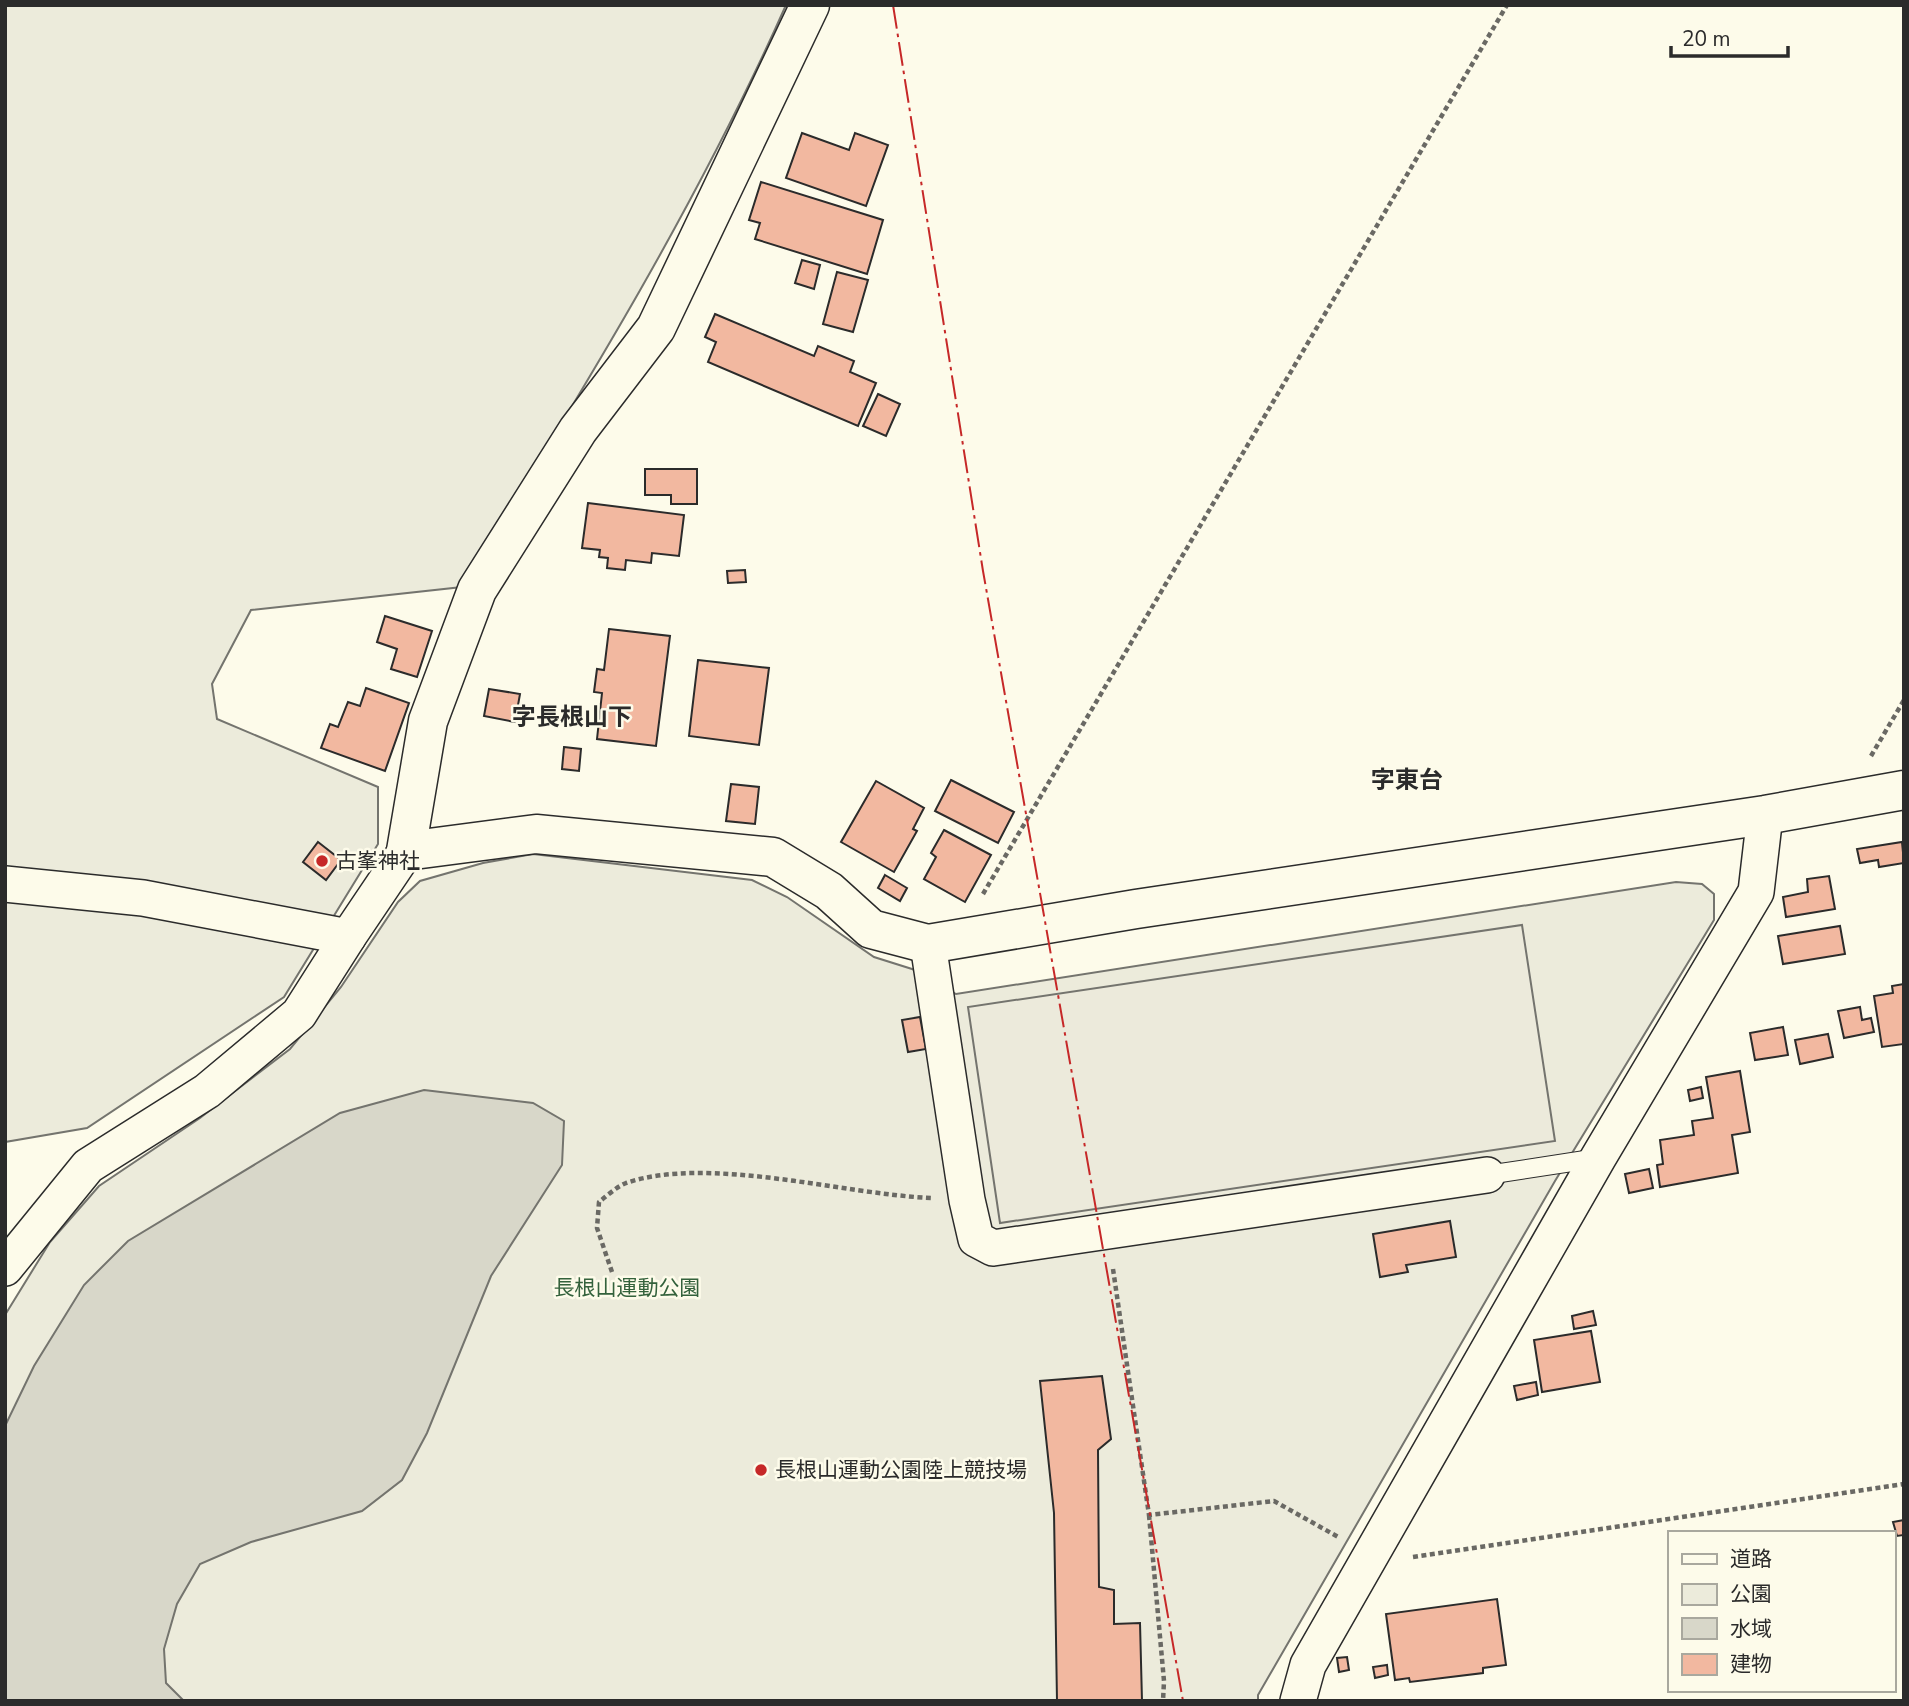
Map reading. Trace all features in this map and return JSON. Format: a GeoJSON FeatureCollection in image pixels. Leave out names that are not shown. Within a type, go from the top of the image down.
{"type":"FeatureCollection","features":[{"type":"Feature","properties":{"kind":"street"},"geometry":{"type":"LineString","coordinates":[[5,1268],[88,1166],[207,1091],[299,1014],[406,851],[428,721],[477,590],[578,430],[656,328],[810,5]]}},
{"type":"Feature","properties":{"kind":"street"},"geometry":{"type":"LineString","coordinates":[[406,851],[536,834],[773,857],[829,891],[871,929],[942,942],[1136,909],[1765,815],[1846,798],[1904,790]]}},
{"type":"Feature","properties":{"kind":"street"},"geometry":{"type":"LineString","coordinates":[[1298,1701],[1308,1665],[1598,1158],[1756,892],[1765,815]]}},
{"type":"Feature","properties":{"kind":"street"},"geometry":{"type":"LineString","coordinates":[[5,884],[143,898],[348,936]]}},
{"type":"Feature","properties":{"kind":"street"},"geometry":{"type":"LineString","coordinates":[[942,942],[967,1200],[976,1239],[993,1248],[1487,1175]]}},
{"type":"Feature","properties":{"kind":"lane"},"geometry":{"type":"LineString","coordinates":[[1487,1175],[1598,1158]]}},
{"type":"Feature","properties":{"kind":"path"},"geometry":{"type":"LineString","coordinates":[[942,942],[1507,5]]}},
{"type":"Feature","properties":{"kind":"path"},"geometry":{"type":"LineString","coordinates":[[1846,798],[1904,699]]}},
{"type":"Feature","properties":{"kind":"path"},"geometry":{"type":"LineString","coordinates":[[612,1272],[597,1228],[599,1202],[623,1184],[670,1173],[719,1174],[900,1197],[967,1200]]}},
{"type":"Feature","properties":{"kind":"path"},"geometry":{"type":"LineString","coordinates":[[1107,1231],[1149,1515],[1164,1681],[1163,1701]]}},
{"type":"Feature","properties":{"kind":"path"},"geometry":{"type":"LineString","coordinates":[[1149,1515],[1274,1501],[1371,1555],[1388,1561],[1904,1484]]}},
{"type":"Feature","properties":{"kind":"green space"},"geometry":{"type":"Polygon","coordinates":[[[5,5],[786,5],[751,81],[675,229],[592,373],[462,587],[251,610],[212,684],[217,719],[378,787],[378,844],[284,997],[87,1128],[5,1142],[5,5]]]}},
{"type":"Feature","properties":{"kind":"green space","name":"長根山運動公園"},"geometry":{"type":"Polygon","coordinates":[[[533,854],[752,880],[787,897],[874,957],[912,969],[956,994],[1676,882],[1702,884],[1714,894],[1714,920],[1555,1181],[1258,1695],[1258,1701],[5,1701],[5,1315],[50,1242],[99,1186],[200,1118],[290,1049],[341,987],[398,902],[420,881],[483,863],[533,854]]]}},
{"type":"Feature","properties":{"kind":"shaded area"},"geometry":{"type":"Polygon","coordinates":[[[1522,925],[1555,1141],[1000,1223],[968,1007],[1522,925]]]}},
{"type":"Feature","properties":{"kind":"water"},"geometry":{"type":"Polygon","coordinates":[[[424,1090],[533,1103],[564,1121],[562,1165],[491,1276],[427,1433],[402,1480],[362,1511],[251,1542],[200,1564],[177,1604],[164,1649],[166,1683],[184,1701],[5,1701],[5,1426],[34,1366],[84,1285],[128,1241],[340,1113],[424,1090]]]}},
{"type":"Feature","properties":{"kind":"building"},"geometry":{"type":"Polygon","coordinates":[[[802,133],[849,150],[855,133],[888,145],[866,206],[786,178],[802,133]]]}},
{"type":"Feature","properties":{"kind":"building"},"geometry":{"type":"Polygon","coordinates":[[[761,182],[883,220],[867,274],[755,239],[760,223],[749,220],[761,182]]]}},
{"type":"Feature","properties":{"kind":"building"},"geometry":{"type":"Polygon","coordinates":[[[802,260],[820,265],[814,289],[795,283],[802,260]]]}},
{"type":"Feature","properties":{"kind":"building"},"geometry":{"type":"Polygon","coordinates":[[[837,272],[868,280],[853,332],[823,324],[837,272]]]}},
{"type":"Feature","properties":{"kind":"building"},"geometry":{"type":"Polygon","coordinates":[[[715,314],[814,356],[818,346],[854,361],[850,372],[876,383],[858,426],[708,362],[716,342],[705,337],[715,314]]]}},
{"type":"Feature","properties":{"kind":"building"},"geometry":{"type":"Polygon","coordinates":[[[878,394],[900,404],[886,436],[863,426],[878,394]]]}},
{"type":"Feature","properties":{"kind":"building"},"geometry":{"type":"Polygon","coordinates":[[[645,469],[697,469],[697,504],[671,504],[671,495],[645,495],[645,469]]]}},
{"type":"Feature","properties":{"kind":"building"},"geometry":{"type":"Polygon","coordinates":[[[588,503],[684,515],[679,556],[652,553],[651,563],[626,560],[625,570],[607,568],[608,558],[599,557],[600,550],[582,548],[588,503]]]}},
{"type":"Feature","properties":{"kind":"building"},"geometry":{"type":"Polygon","coordinates":[[[745,570],[746,582],[728,583],[727,571],[745,570]]]}},
{"type":"Feature","properties":{"kind":"building"},"geometry":{"type":"Polygon","coordinates":[[[385,616],[432,631],[417,677],[391,669],[397,649],[377,642],[385,616]]]}},
{"type":"Feature","properties":{"kind":"building"},"geometry":{"type":"Polygon","coordinates":[[[609,629],[670,636],[656,746],[597,739],[602,693],[594,692],[597,669],[604,670],[609,629]]]}},
{"type":"Feature","properties":{"kind":"building"},"geometry":{"type":"Polygon","coordinates":[[[698,660],[769,668],[759,745],[689,736],[698,660]]]}},
{"type":"Feature","properties":{"kind":"building"},"geometry":{"type":"Polygon","coordinates":[[[366,688],[409,703],[385,771],[321,748],[330,724],[338,727],[348,702],[360,706],[366,688]]]}},
{"type":"Feature","properties":{"kind":"building"},"geometry":{"type":"Polygon","coordinates":[[[489,689],[520,694],[515,722],[484,716],[489,689]]]}},
{"type":"Feature","properties":{"kind":"building"},"geometry":{"type":"Polygon","coordinates":[[[564,747],[581,749],[579,771],[562,769],[564,747]]]}},
{"type":"Feature","properties":{"kind":"building"},"geometry":{"type":"Polygon","coordinates":[[[951,780],[1014,812],[998,843],[935,811],[951,780]]]}},
{"type":"Feature","properties":{"kind":"building"},"geometry":{"type":"Polygon","coordinates":[[[876,781],[924,808],[913,829],[917,831],[894,872],[841,842],[876,781]]]}},
{"type":"Feature","properties":{"kind":"building"},"geometry":{"type":"Polygon","coordinates":[[[731,784],[759,787],[755,824],[726,821],[731,784]]]}},
{"type":"Feature","properties":{"kind":"building"},"geometry":{"type":"Polygon","coordinates":[[[944,830],[991,855],[965,902],[924,879],[936,857],[931,853],[944,830]]]}},
{"type":"Feature","properties":{"kind":"building","name":"古峯神社"},"geometry":{"type":"Polygon","coordinates":[[[318,842],[341,860],[326,880],[303,862],[318,842]]]}},
{"type":"Feature","properties":{"kind":"building"},"geometry":{"type":"Polygon","coordinates":[[[1902,842],[1904,863],[1879,867],[1878,860],[1860,863],[1857,849],[1902,842]]]}},
{"type":"Feature","properties":{"kind":"building"},"geometry":{"type":"Polygon","coordinates":[[[885,875],[907,888],[900,901],[878,888],[885,875]]]}},
{"type":"Feature","properties":{"kind":"building"},"geometry":{"type":"Polygon","coordinates":[[[1829,876],[1835,909],[1786,917],[1783,897],[1808,892],[1807,879],[1829,876]]]}},
{"type":"Feature","properties":{"kind":"building"},"geometry":{"type":"Polygon","coordinates":[[[1840,926],[1845,954],[1783,964],[1778,936],[1840,926]]]}},
{"type":"Feature","properties":{"kind":"building"},"geometry":{"type":"Polygon","coordinates":[[[1904,984],[1904,1044],[1882,1047],[1874,996],[1893,993],[1892,986],[1904,984]]]}},
{"type":"Feature","properties":{"kind":"building"},"geometry":{"type":"Polygon","coordinates":[[[1860,1007],[1862,1020],[1871,1018],[1874,1032],[1844,1038],[1838,1011],[1860,1007]]]}},
{"type":"Feature","properties":{"kind":"building"},"geometry":{"type":"Polygon","coordinates":[[[920,1017],[926,1049],[908,1052],[902,1020],[920,1017]]]}},
{"type":"Feature","properties":{"kind":"building"},"geometry":{"type":"Polygon","coordinates":[[[1783,1027],[1788,1055],[1755,1060],[1750,1033],[1783,1027]]]}},
{"type":"Feature","properties":{"kind":"building"},"geometry":{"type":"Polygon","coordinates":[[[1828,1034],[1833,1057],[1800,1064],[1795,1040],[1828,1034]]]}},
{"type":"Feature","properties":{"kind":"building"},"geometry":{"type":"Polygon","coordinates":[[[1740,1071],[1750,1132],[1732,1135],[1738,1173],[1660,1187],[1657,1165],[1663,1164],[1660,1140],[1694,1135],[1692,1121],[1713,1118],[1706,1077],[1740,1071]]]}},
{"type":"Feature","properties":{"kind":"building"},"geometry":{"type":"Polygon","coordinates":[[[1701,1087],[1703,1098],[1690,1101],[1688,1090],[1701,1087]]]}},
{"type":"Feature","properties":{"kind":"building"},"geometry":{"type":"Polygon","coordinates":[[[1649,1169],[1653,1188],[1629,1193],[1625,1174],[1649,1169]]]}},
{"type":"Feature","properties":{"kind":"building"},"geometry":{"type":"Polygon","coordinates":[[[1450,1221],[1456,1257],[1406,1265],[1408,1272],[1380,1277],[1373,1234],[1450,1221]]]}},
{"type":"Feature","properties":{"kind":"building"},"geometry":{"type":"Polygon","coordinates":[[[1593,1311],[1596,1325],[1574,1329],[1572,1316],[1593,1311]]]}},
{"type":"Feature","properties":{"kind":"building"},"geometry":{"type":"Polygon","coordinates":[[[1591,1331],[1600,1382],[1542,1392],[1534,1340],[1591,1331]]]}},
{"type":"Feature","properties":{"kind":"building"},"geometry":{"type":"Polygon","coordinates":[[[1102,1376],[1111,1439],[1098,1450],[1099,1587],[1114,1590],[1114,1624],[1140,1623],[1142,1701],[1057,1701],[1054,1513],[1040,1381],[1102,1376]]]}},
{"type":"Feature","properties":{"kind":"building"},"geometry":{"type":"Polygon","coordinates":[[[1536,1382],[1538,1395],[1517,1400],[1514,1386],[1536,1382]]]}},
{"type":"Feature","properties":{"kind":"building"},"geometry":{"type":"Polygon","coordinates":[[[1904,1520],[1904,1535],[1897,1536],[1893,1522],[1904,1520]]]}},
{"type":"Feature","properties":{"kind":"building"},"geometry":{"type":"Polygon","coordinates":[[[1497,1599],[1506,1665],[1483,1668],[1483,1673],[1410,1682],[1409,1678],[1395,1680],[1386,1614],[1497,1599]]]}},
{"type":"Feature","properties":{"kind":"building"},"geometry":{"type":"Polygon","coordinates":[[[1347,1657],[1349,1670],[1339,1672],[1337,1658],[1347,1657]]]}},
{"type":"Feature","properties":{"kind":"building"},"geometry":{"type":"Polygon","coordinates":[[[1387,1665],[1388,1675],[1375,1678],[1373,1667],[1387,1665]]]}},
{"type":"Feature","properties":{"kind":"power"},"geometry":{"type":"LineString","coordinates":[[893,5],[983,571],[1183,1701]]}},
{"type":"Feature","properties":{"kind":"place","name":"古峯神社"},"geometry":{"type":"Point","coordinates":[322,861]}},
{"type":"Feature","properties":{"kind":"place","name":"長根山運動公園陸上競技場"},"geometry":{"type":"Point","coordinates":[761,1470]}},
{"type":"Feature","properties":{"kind":"district","name":"字長根山下"},"geometry":{"type":"Point","coordinates":[572,717]}},
{"type":"Feature","properties":{"kind":"district","name":"字東台"},"geometry":{"type":"Point","coordinates":[1407,780]}}]}
